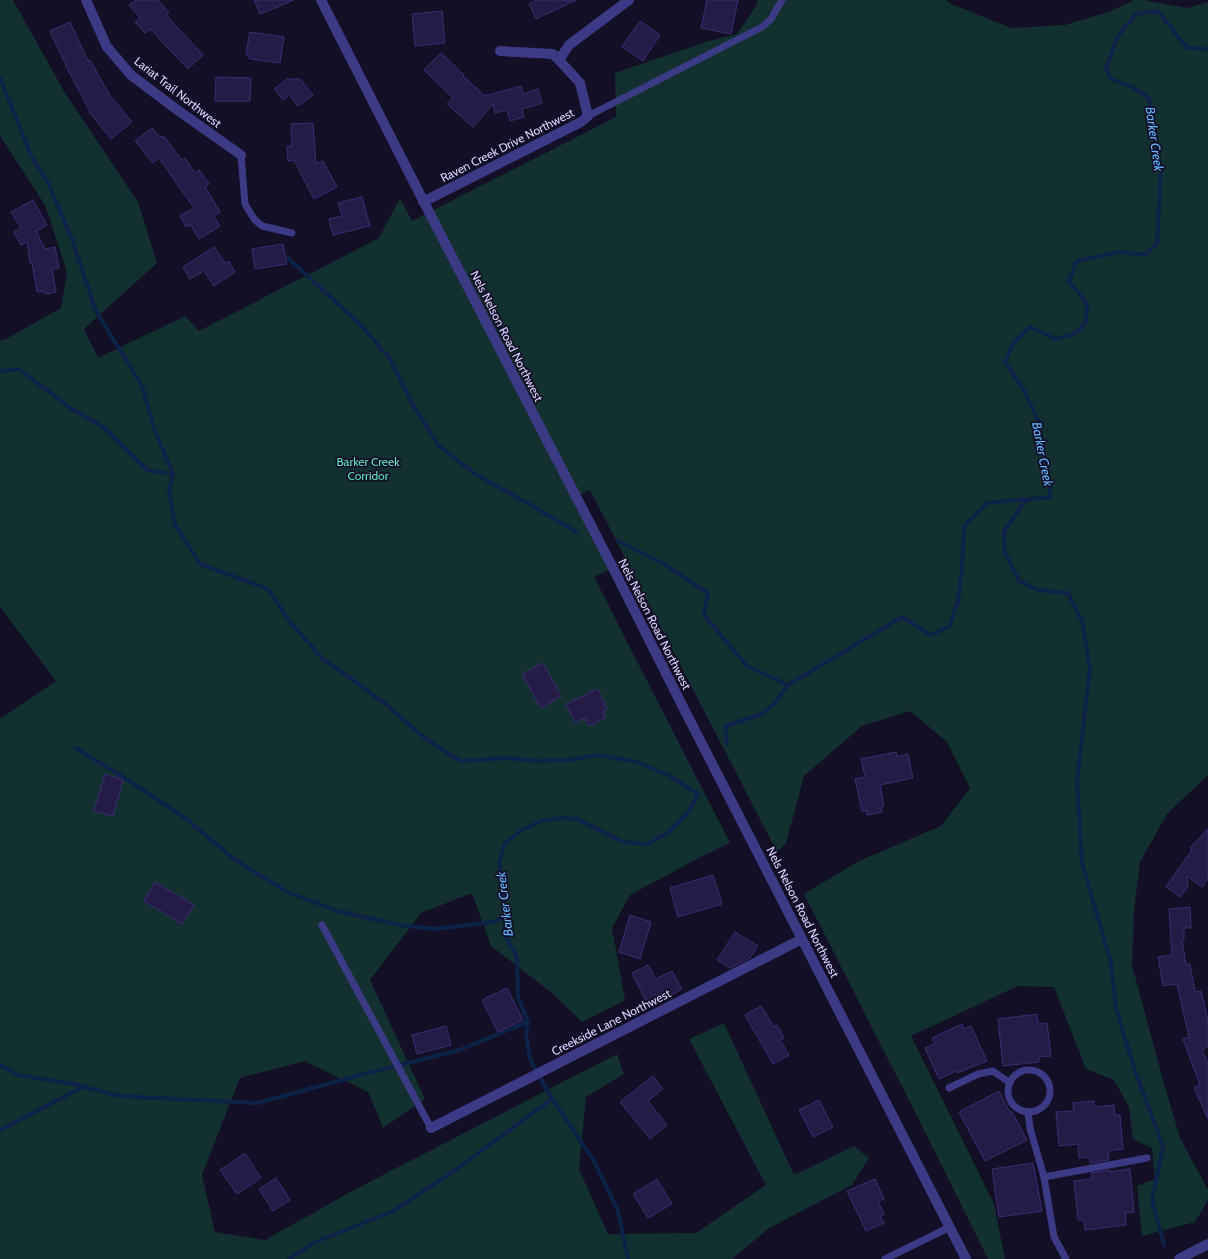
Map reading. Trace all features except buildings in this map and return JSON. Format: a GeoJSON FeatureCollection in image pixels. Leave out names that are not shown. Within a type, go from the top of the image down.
{"type":"FeatureCollection","features":[{"type":"Feature","properties":{"kind":"street","name":"Lariat Trail Northwest"},"geometry":{"type":"LineString","coordinates":[[86,0],[107,47],[131,75],[176,110],[241,155]]}},
{"type":"Feature","properties":{"kind":"street","name":"Nels Nelson Road Northwest"},"geometry":{"type":"LineString","coordinates":[[321,0],[423,202],[613,568],[966,1259]]}},
{"type":"Feature","properties":{"kind":"street"},"geometry":{"type":"LineString","coordinates":[[500,51],[556,57],[569,45],[629,0]]}},
{"type":"Feature","properties":{"kind":"street","name":"Raven Creek Drive Northwest"},"geometry":{"type":"LineString","coordinates":[[423,202],[581,122],[588,116],[580,83],[556,57]]}},
{"type":"Feature","properties":{"kind":"street","name":"Creekside Lane Northwest"},"geometry":{"type":"LineString","coordinates":[[431,1128],[802,939]]}},
{"type":"Feature","properties":{"kind":"street"},"geometry":{"type":"LineString","coordinates":[[1179,1259],[1208,1244]]}},
{"type":"Feature","properties":{"kind":"lane"},"geometry":{"type":"LineString","coordinates":[[588,116],[762,27],[771,19],[782,0]]}},
{"type":"Feature","properties":{"kind":"lane"},"geometry":{"type":"LineString","coordinates":[[241,155],[245,204],[254,220],[262,226],[292,233]]}},
{"type":"Feature","properties":{"kind":"lane"},"geometry":{"type":"LineString","coordinates":[[322,924],[431,1128]]}},
{"type":"Feature","properties":{"kind":"lane"},"geometry":{"type":"LineString","coordinates":[[949,1088],[978,1074],[994,1071],[1010,1083]]}},
{"type":"Feature","properties":{"kind":"lane"},"geometry":{"type":"LineString","coordinates":[[1032,1071],[1039,1073],[1044,1077],[1050,1090],[1046,1103],[1041,1108],[1028,1112],[1021,1110],[1011,1102],[1008,1090],[1010,1083],[1019,1073],[1032,1071]]}},
{"type":"Feature","properties":{"kind":"lane"},"geometry":{"type":"LineString","coordinates":[[1028,1112],[1030,1128],[1044,1177],[1054,1237],[1066,1259]]}},
{"type":"Feature","properties":{"kind":"lane"},"geometry":{"type":"LineString","coordinates":[[1044,1177],[1147,1158]]}},
{"type":"Feature","properties":{"kind":"lane"},"geometry":{"type":"LineString","coordinates":[[885,1259],[950,1227]]}},
{"type":"Feature","properties":{"kind":"green space","name":"Barker Creek Corridor"},"geometry":{"type":"Polygon","coordinates":[[[0,0],[13,0],[65,93],[138,202],[157,263],[84,329],[98,358],[185,316],[199,331],[379,238],[400,198],[412,221],[616,117],[615,73],[709,41],[737,34],[758,3],[757,0],[946,0],[951,4],[1011,28],[1065,25],[1108,12],[1135,0],[1144,0],[1188,8],[1208,2],[1208,775],[1167,814],[1140,862],[1134,911],[1132,965],[1180,1138],[1208,1190],[1208,1200],[1195,1222],[1142,1236],[1137,1186],[1155,1179],[1152,1148],[1133,1139],[1129,1107],[1114,1080],[1086,1069],[1054,987],[1018,986],[911,1036],[994,1204],[1005,1259],[988,1259],[804,894],[859,861],[941,826],[970,788],[947,742],[910,711],[862,726],[804,776],[786,843],[777,852],[590,490],[575,497],[613,568],[594,577],[730,843],[630,895],[612,928],[625,1000],[582,1022],[552,993],[491,946],[472,893],[421,913],[370,980],[425,1099],[383,1128],[368,1092],[305,1061],[240,1078],[202,1175],[215,1232],[265,1240],[352,1191],[617,1054],[624,1074],[586,1097],[579,1169],[608,1234],[696,1233],[766,1185],[689,1039],[724,1023],[794,1175],[854,1146],[869,1158],[852,1185],[769,1228],[732,1259],[0,1259],[0,719],[56,681],[0,607],[0,340],[4,340],[61,308],[67,272],[45,205],[0,136],[0,0]]]}},
{"type":"Feature","properties":{"kind":"waterway","name":"Barker Creek"},"geometry":{"type":"LineString","coordinates":[[727,744],[725,726],[762,714],[773,705],[788,685],[902,617],[930,635],[949,627],[958,601],[962,568],[964,526],[987,503],[1051,497],[1039,422],[1024,391],[1005,362],[1014,342],[1030,327],[1056,339],[1074,334],[1086,323],[1087,304],[1069,281],[1077,261],[1120,252],[1145,255],[1157,243],[1161,169],[1149,98],[1132,87],[1111,79],[1106,68],[1118,36],[1136,14],[1158,11],[1187,48],[1208,49]]}},
{"type":"Feature","properties":{"kind":"waterway"},"geometry":{"type":"LineString","coordinates":[[0,78],[31,155],[49,185],[72,239],[96,311],[142,386],[155,431],[173,474],[169,492],[175,525],[200,564],[268,589],[289,621],[323,659],[382,701],[436,746],[461,761],[509,758],[535,761],[568,760],[598,755],[637,762],[670,776],[698,794],[689,811],[669,832],[648,844],[623,842],[577,819],[560,818],[541,821],[522,830],[505,843],[499,863],[506,917],[505,936],[517,957],[518,997],[528,1022],[526,1033],[530,1059],[552,1099],[594,1161],[618,1211],[628,1259]]}},
{"type":"Feature","properties":{"kind":"waterway"},"geometry":{"type":"LineString","coordinates":[[288,258],[361,325],[390,359],[413,405],[438,445],[475,474],[576,532]]}},
{"type":"Feature","properties":{"kind":"waterway"},"geometry":{"type":"LineString","coordinates":[[0,371],[19,369],[69,407],[103,427],[147,470],[173,474]]}},
{"type":"Feature","properties":{"kind":"waterway"},"geometry":{"type":"LineString","coordinates":[[1026,500],[1004,531],[1005,553],[1019,581],[1038,590],[1068,593],[1082,621],[1090,668],[1077,781],[1082,863],[1111,963],[1116,1009],[1136,1074],[1163,1146],[1152,1200],[1164,1245]]}},
{"type":"Feature","properties":{"kind":"waterway"},"geometry":{"type":"LineString","coordinates":[[618,541],[664,564],[708,593],[704,615],[747,666],[788,685]]}},
{"type":"Feature","properties":{"kind":"waterway"},"geometry":{"type":"LineString","coordinates":[[76,748],[185,818],[234,859],[287,892],[338,911],[399,925],[435,929],[492,922],[506,917]]}},
{"type":"Feature","properties":{"kind":"waterway"},"geometry":{"type":"LineString","coordinates":[[0,1065],[18,1075],[74,1084],[119,1096],[258,1103],[459,1050],[528,1022]]}},
{"type":"Feature","properties":{"kind":"waterway"},"geometry":{"type":"LineString","coordinates":[[0,1130],[85,1086]]}},
{"type":"Feature","properties":{"kind":"waterway"},"geometry":{"type":"LineString","coordinates":[[289,1259],[313,1243],[391,1212],[447,1176],[552,1099]]}}]}
